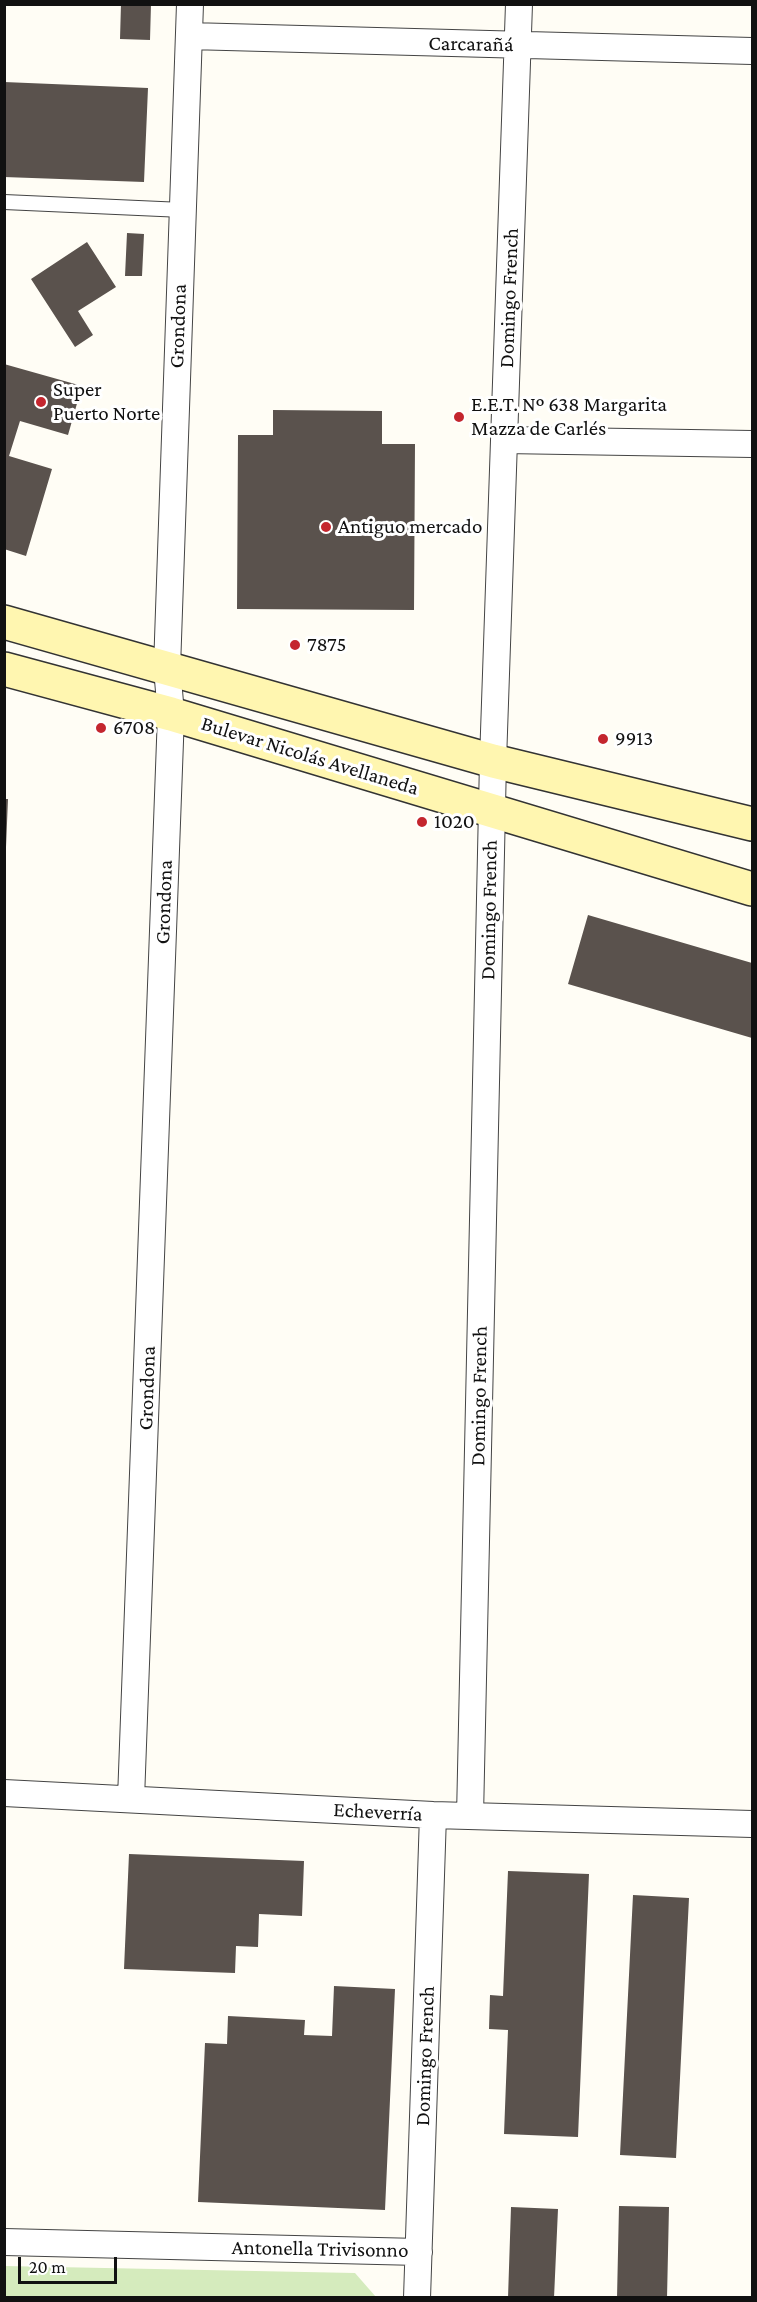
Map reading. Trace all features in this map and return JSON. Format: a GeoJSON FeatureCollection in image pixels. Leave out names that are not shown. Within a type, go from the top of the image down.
{"type":"FeatureCollection","features":[{"type":"Feature","properties":{"kind":"main road","name":"Bulevar Nicolás Avellaneda"},"geometry":{"type":"LineString","coordinates":[[4,622],[493,760],[753,824]]}},
{"type":"Feature","properties":{"kind":"main road","name":"Bulevar Nicolás Avellaneda"},"geometry":{"type":"LineString","coordinates":[[4,669],[171,714],[753,889]]}},
{"type":"Feature","properties":{"kind":"street","name":"Grondona"},"geometry":{"type":"LineString","coordinates":[[132,1799],[171,714],[166,668],[190,4]]}},
{"type":"Feature","properties":{"kind":"street","name":"Domingo French"},"geometry":{"type":"LineString","coordinates":[[471,1816],[491,810],[519,4]]}},
{"type":"Feature","properties":{"kind":"street","name":"Carcarañá"},"geometry":{"type":"LineString","coordinates":[[189,36],[753,51]]}},
{"type":"Feature","properties":{"kind":"street"},"geometry":{"type":"LineString","coordinates":[[504,440],[753,444]]}},
{"type":"Feature","properties":{"kind":"street","name":"Echeverría"},"geometry":{"type":"LineString","coordinates":[[4,1793],[433,1815],[753,1824]]}},
{"type":"Feature","properties":{"kind":"street","name":"Domingo French"},"geometry":{"type":"LineString","coordinates":[[417,2298],[433,1815]]}},
{"type":"Feature","properties":{"kind":"street","name":"Antonella Trivisonno"},"geometry":{"type":"LineString","coordinates":[[4,2242],[418,2252]]}},
{"type":"Feature","properties":{"kind":"lane"},"geometry":{"type":"LineString","coordinates":[[4,202],[183,210]]}},
{"type":"Feature","properties":{"kind":"green space"},"geometry":{"type":"Polygon","coordinates":[[[5,2266],[355,2273],[376,2297],[5,2297],[5,2266]]]}},
{"type":"Feature","properties":{"kind":"building"},"geometry":{"type":"Polygon","coordinates":[[[121,4],[151,4],[150,40],[120,39],[121,4]]]}},
{"type":"Feature","properties":{"kind":"building"},"geometry":{"type":"Polygon","coordinates":[[[4,82],[148,88],[144,182],[4,177],[4,82]]]}},
{"type":"Feature","properties":{"kind":"building"},"geometry":{"type":"Polygon","coordinates":[[[127,233],[144,234],[142,276],[125,276],[127,233]]]}},
{"type":"Feature","properties":{"kind":"building"},"geometry":{"type":"Polygon","coordinates":[[[87,242],[116,287],[78,311],[93,335],[75,347],[31,279],[87,242]]]}},
{"type":"Feature","properties":{"kind":"building"},"geometry":{"type":"Polygon","coordinates":[[[4,364],[82,386],[68,435],[20,421],[9,456],[52,469],[26,556],[4,549],[4,364]]]}},
{"type":"Feature","properties":{"kind":"building","name":"Antiguo mercado"},"geometry":{"type":"Polygon","coordinates":[[[273,410],[382,411],[382,444],[415,444],[414,610],[237,609],[238,435],[273,435],[273,410]]]}},
{"type":"Feature","properties":{"kind":"building"},"geometry":{"type":"Polygon","coordinates":[[[4,799],[8,799],[6,847],[4,847],[4,799]]]}},
{"type":"Feature","properties":{"kind":"building"},"geometry":{"type":"Polygon","coordinates":[[[588,915],[752,963],[752,1038],[568,984],[588,915]]]}},
{"type":"Feature","properties":{"kind":"building"},"geometry":{"type":"Polygon","coordinates":[[[129,1854],[304,1861],[302,1916],[259,1914],[258,1947],[236,1946],[235,1973],[124,1969],[129,1854]]]}},
{"type":"Feature","properties":{"kind":"building"},"geometry":{"type":"Polygon","coordinates":[[[508,1871],[589,1874],[578,2137],[504,2134],[508,2030],[489,2029],[490,1995],[503,1996],[508,1871]]]}},
{"type":"Feature","properties":{"kind":"building"},"geometry":{"type":"Polygon","coordinates":[[[633,1895],[689,1898],[676,2158],[620,2155],[633,1895]]]}},
{"type":"Feature","properties":{"kind":"building"},"geometry":{"type":"Polygon","coordinates":[[[334,1986],[395,1989],[385,2210],[198,2202],[205,2043],[227,2044],[228,2016],[305,2020],[304,2035],[332,2036],[334,1986]]]}},
{"type":"Feature","properties":{"kind":"building"},"geometry":{"type":"Polygon","coordinates":[[[619,2206],[669,2207],[667,2298],[617,2298],[619,2206]]]}},
{"type":"Feature","properties":{"kind":"building"},"geometry":{"type":"Polygon","coordinates":[[[511,2207],[558,2209],[554,2298],[508,2298],[511,2207]]]}},
{"type":"Feature","properties":{"kind":"place","name":"Super Puerto Norte"},"geometry":{"type":"Point","coordinates":[41,402]}},
{"type":"Feature","properties":{"kind":"place","name":"E.E.T. Nº 638 Margarita Mazza de Carlés"},"geometry":{"type":"Point","coordinates":[459,417]}},
{"type":"Feature","properties":{"kind":"place","name":"Antiguo mercado"},"geometry":{"type":"Point","coordinates":[326,527]}},
{"type":"Feature","properties":{"kind":"place","name":"7875"},"geometry":{"type":"Point","coordinates":[295,645]}},
{"type":"Feature","properties":{"kind":"place","name":"6708"},"geometry":{"type":"Point","coordinates":[101,728]}},
{"type":"Feature","properties":{"kind":"place","name":"9913"},"geometry":{"type":"Point","coordinates":[603,739]}},
{"type":"Feature","properties":{"kind":"place","name":"1020"},"geometry":{"type":"Point","coordinates":[422,822]}}]}
